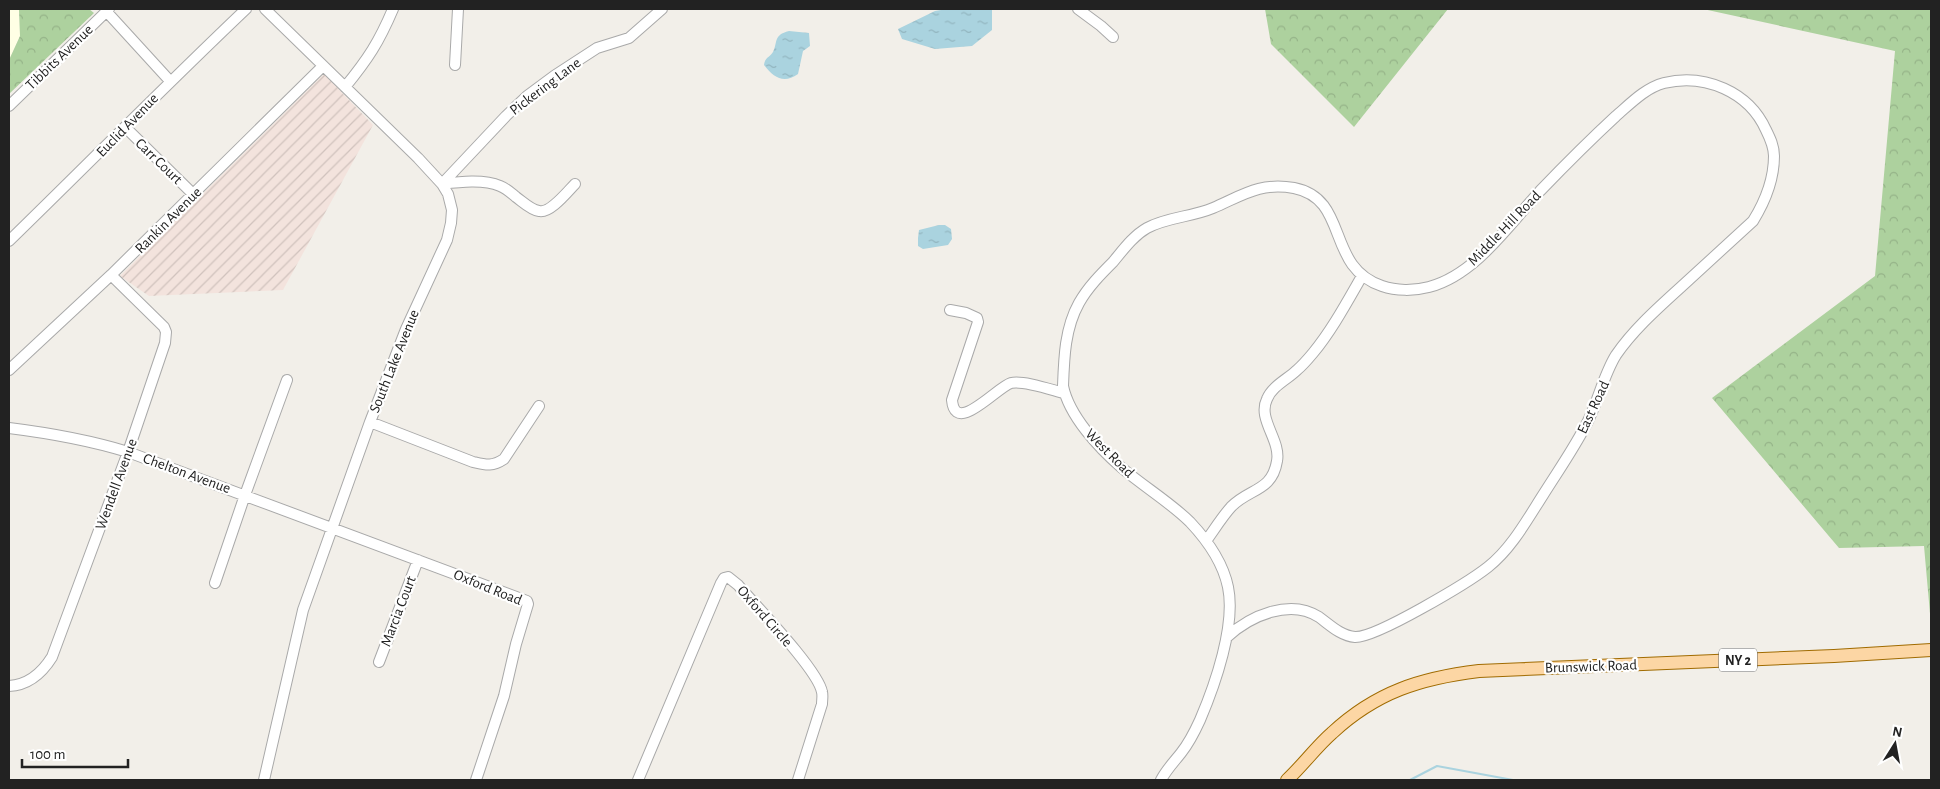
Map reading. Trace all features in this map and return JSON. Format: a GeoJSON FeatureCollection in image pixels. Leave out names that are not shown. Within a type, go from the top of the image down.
{"type":"FeatureCollection","features":[{"type":"Feature","properties":{"kind":"main road","name":"Brunswick Road"},"geometry":{"type":"LineString","coordinates":[[1288,780],[1332,733],[1353,716],[1400,688],[1445,675],[1488,670],[1834,656],[1931,650]]}},
{"type":"Feature","properties":{"kind":"street","name":"Euclid Avenue"},"geometry":{"type":"LineString","coordinates":[[9,242],[170,81],[246,9]]}},
{"type":"Feature","properties":{"kind":"street","name":"South Lake Avenue"},"geometry":{"type":"LineString","coordinates":[[264,780],[303,610],[331,528],[406,329],[447,240],[452,210],[448,194],[442,184],[265,9]]}},
{"type":"Feature","properties":{"kind":"street"},"geometry":{"type":"LineString","coordinates":[[345,87],[373,52],[393,9]]}},
{"type":"Feature","properties":{"kind":"street"},"geometry":{"type":"LineString","coordinates":[[455,65],[458,9]]}},
{"type":"Feature","properties":{"kind":"street","name":"Pickering Lane"},"geometry":{"type":"LineString","coordinates":[[442,184],[506,116],[528,96],[554,76],[597,48],[630,38],[662,9]]}},
{"type":"Feature","properties":{"kind":"street"},"geometry":{"type":"LineString","coordinates":[[1078,9],[1112,36]]}},
{"type":"Feature","properties":{"kind":"street"},"geometry":{"type":"LineString","coordinates":[[108,10],[170,81]]}},
{"type":"Feature","properties":{"kind":"street","name":"Tibbits Avenue"},"geometry":{"type":"LineString","coordinates":[[9,106],[108,10]]}},
{"type":"Feature","properties":{"kind":"street","name":"Rankin Avenue"},"geometry":{"type":"LineString","coordinates":[[9,370],[112,275],[323,66]]}},
{"type":"Feature","properties":{"kind":"street","name":"East Road"},"geometry":{"type":"LineString","coordinates":[[1227,637],[1250,621],[1287,608],[1300,609],[1312,613],[1345,635],[1361,636],[1422,607],[1471,579],[1490,566],[1502,553],[1525,523],[1567,457],[1588,421],[1615,357],[1625,343],[1656,310],[1753,221],[1764,204],[1770,189],[1774,156],[1770,139],[1763,123],[1753,108],[1743,99],[1728,90],[1698,81],[1684,80],[1661,83],[1647,91]]}},
{"type":"Feature","properties":{"kind":"street","name":"Middle Hill Road"},"geometry":{"type":"LineString","coordinates":[[1362,276],[1372,283],[1395,290],[1428,288],[1448,281],[1481,256],[1588,142],[1641,94],[1647,91]]}},
{"type":"Feature","properties":{"kind":"street","name":"Carr Court"},"geometry":{"type":"LineString","coordinates":[[125,128],[193,194]]}},
{"type":"Feature","properties":{"kind":"street"},"geometry":{"type":"LineString","coordinates":[[442,184],[497,185],[505,188],[540,212],[545,212],[575,184]]}},
{"type":"Feature","properties":{"kind":"street"},"geometry":{"type":"LineString","coordinates":[[950,310],[966,313],[976,318],[978,322],[952,400],[952,406],[958,413],[970,412],[1011,383],[1064,393],[1063,379],[1067,336],[1079,303],[1094,283],[1135,237],[1147,228],[1160,222],[1214,208],[1264,186],[1295,188],[1311,195],[1329,211],[1343,251],[1350,264],[1362,276],[1312,354],[1297,371],[1270,392],[1266,400],[1264,408],[1267,422],[1278,452],[1278,462],[1272,477],[1268,483],[1238,501],[1206,541]]}},
{"type":"Feature","properties":{"kind":"street","name":"Wendell Avenue"},"geometry":{"type":"LineString","coordinates":[[9,686],[34,678],[45,668],[52,657],[128,452],[165,343],[166,332],[155,317],[112,275]]}},
{"type":"Feature","properties":{"kind":"street"},"geometry":{"type":"LineString","coordinates":[[215,583],[287,380]]}},
{"type":"Feature","properties":{"kind":"street","name":"West Road"},"geometry":{"type":"LineString","coordinates":[[1064,393],[1086,430],[1100,447],[1121,467],[1189,522],[1206,541],[1216,556],[1228,588],[1230,611],[1227,637],[1217,672],[1200,719],[1188,743],[1161,780]]}},
{"type":"Feature","properties":{"kind":"street"},"geometry":{"type":"LineString","coordinates":[[370,422],[472,462],[496,464],[504,459],[539,406]]}},
{"type":"Feature","properties":{"kind":"street","name":"Chelton Avenue"},"geometry":{"type":"LineString","coordinates":[[9,428],[43,432],[102,444],[128,452],[331,528]]}},
{"type":"Feature","properties":{"kind":"street","name":"Oxford Road"},"geometry":{"type":"LineString","coordinates":[[331,528],[527,601],[528,604],[516,644],[504,696],[476,780]]}},
{"type":"Feature","properties":{"kind":"street","name":"Marcia Court"},"geometry":{"type":"LineString","coordinates":[[379,662],[418,560]]}},
{"type":"Feature","properties":{"kind":"street","name":"Oxford Circle"},"geometry":{"type":"LineString","coordinates":[[638,780],[721,583],[724,578],[728,577],[738,585],[797,654],[816,678],[822,691],[822,704],[798,780]]}},
{"type":"Feature","properties":{"kind":"shaded area"},"geometry":{"type":"Polygon","coordinates":[[[9,9],[19,9],[20,36],[9,60],[9,9]]]}},
{"type":"Feature","properties":{"kind":"shaded area"},"geometry":{"type":"Polygon","coordinates":[[[324,74],[373,125],[283,290],[149,296],[120,276],[324,74]]]}},
{"type":"Feature","properties":{"kind":"green space"},"geometry":{"type":"Polygon","coordinates":[[[19,9],[89,9],[94,13],[9,94],[9,60],[20,36],[19,9]]]}},
{"type":"Feature","properties":{"kind":"green space"},"geometry":{"type":"Polygon","coordinates":[[[1265,9],[1448,9],[1354,127],[1271,44],[1265,9]]]}},
{"type":"Feature","properties":{"kind":"green space"},"geometry":{"type":"Polygon","coordinates":[[[1703,9],[1931,9],[1931,625],[1924,546],[1839,548],[1712,398],[1875,276],[1895,51],[1703,9]]]}},
{"type":"Feature","properties":{"kind":"water"},"geometry":{"type":"Polygon","coordinates":[[[947,9],[992,9],[992,30],[972,46],[935,49],[902,39],[898,29],[935,11],[947,9]]]}},
{"type":"Feature","properties":{"kind":"water"},"geometry":{"type":"Polygon","coordinates":[[[789,31],[809,33],[810,46],[803,51],[798,74],[784,79],[775,76],[764,65],[766,59],[773,52],[778,37],[789,31]]]}},
{"type":"Feature","properties":{"kind":"water"},"geometry":{"type":"Polygon","coordinates":[[[945,225],[951,229],[952,239],[948,245],[923,249],[918,246],[919,230],[945,225]]]}},
{"type":"Feature","properties":{"kind":"waterway"},"geometry":{"type":"LineString","coordinates":[[1410,780],[1437,766],[1513,780]]}}]}
